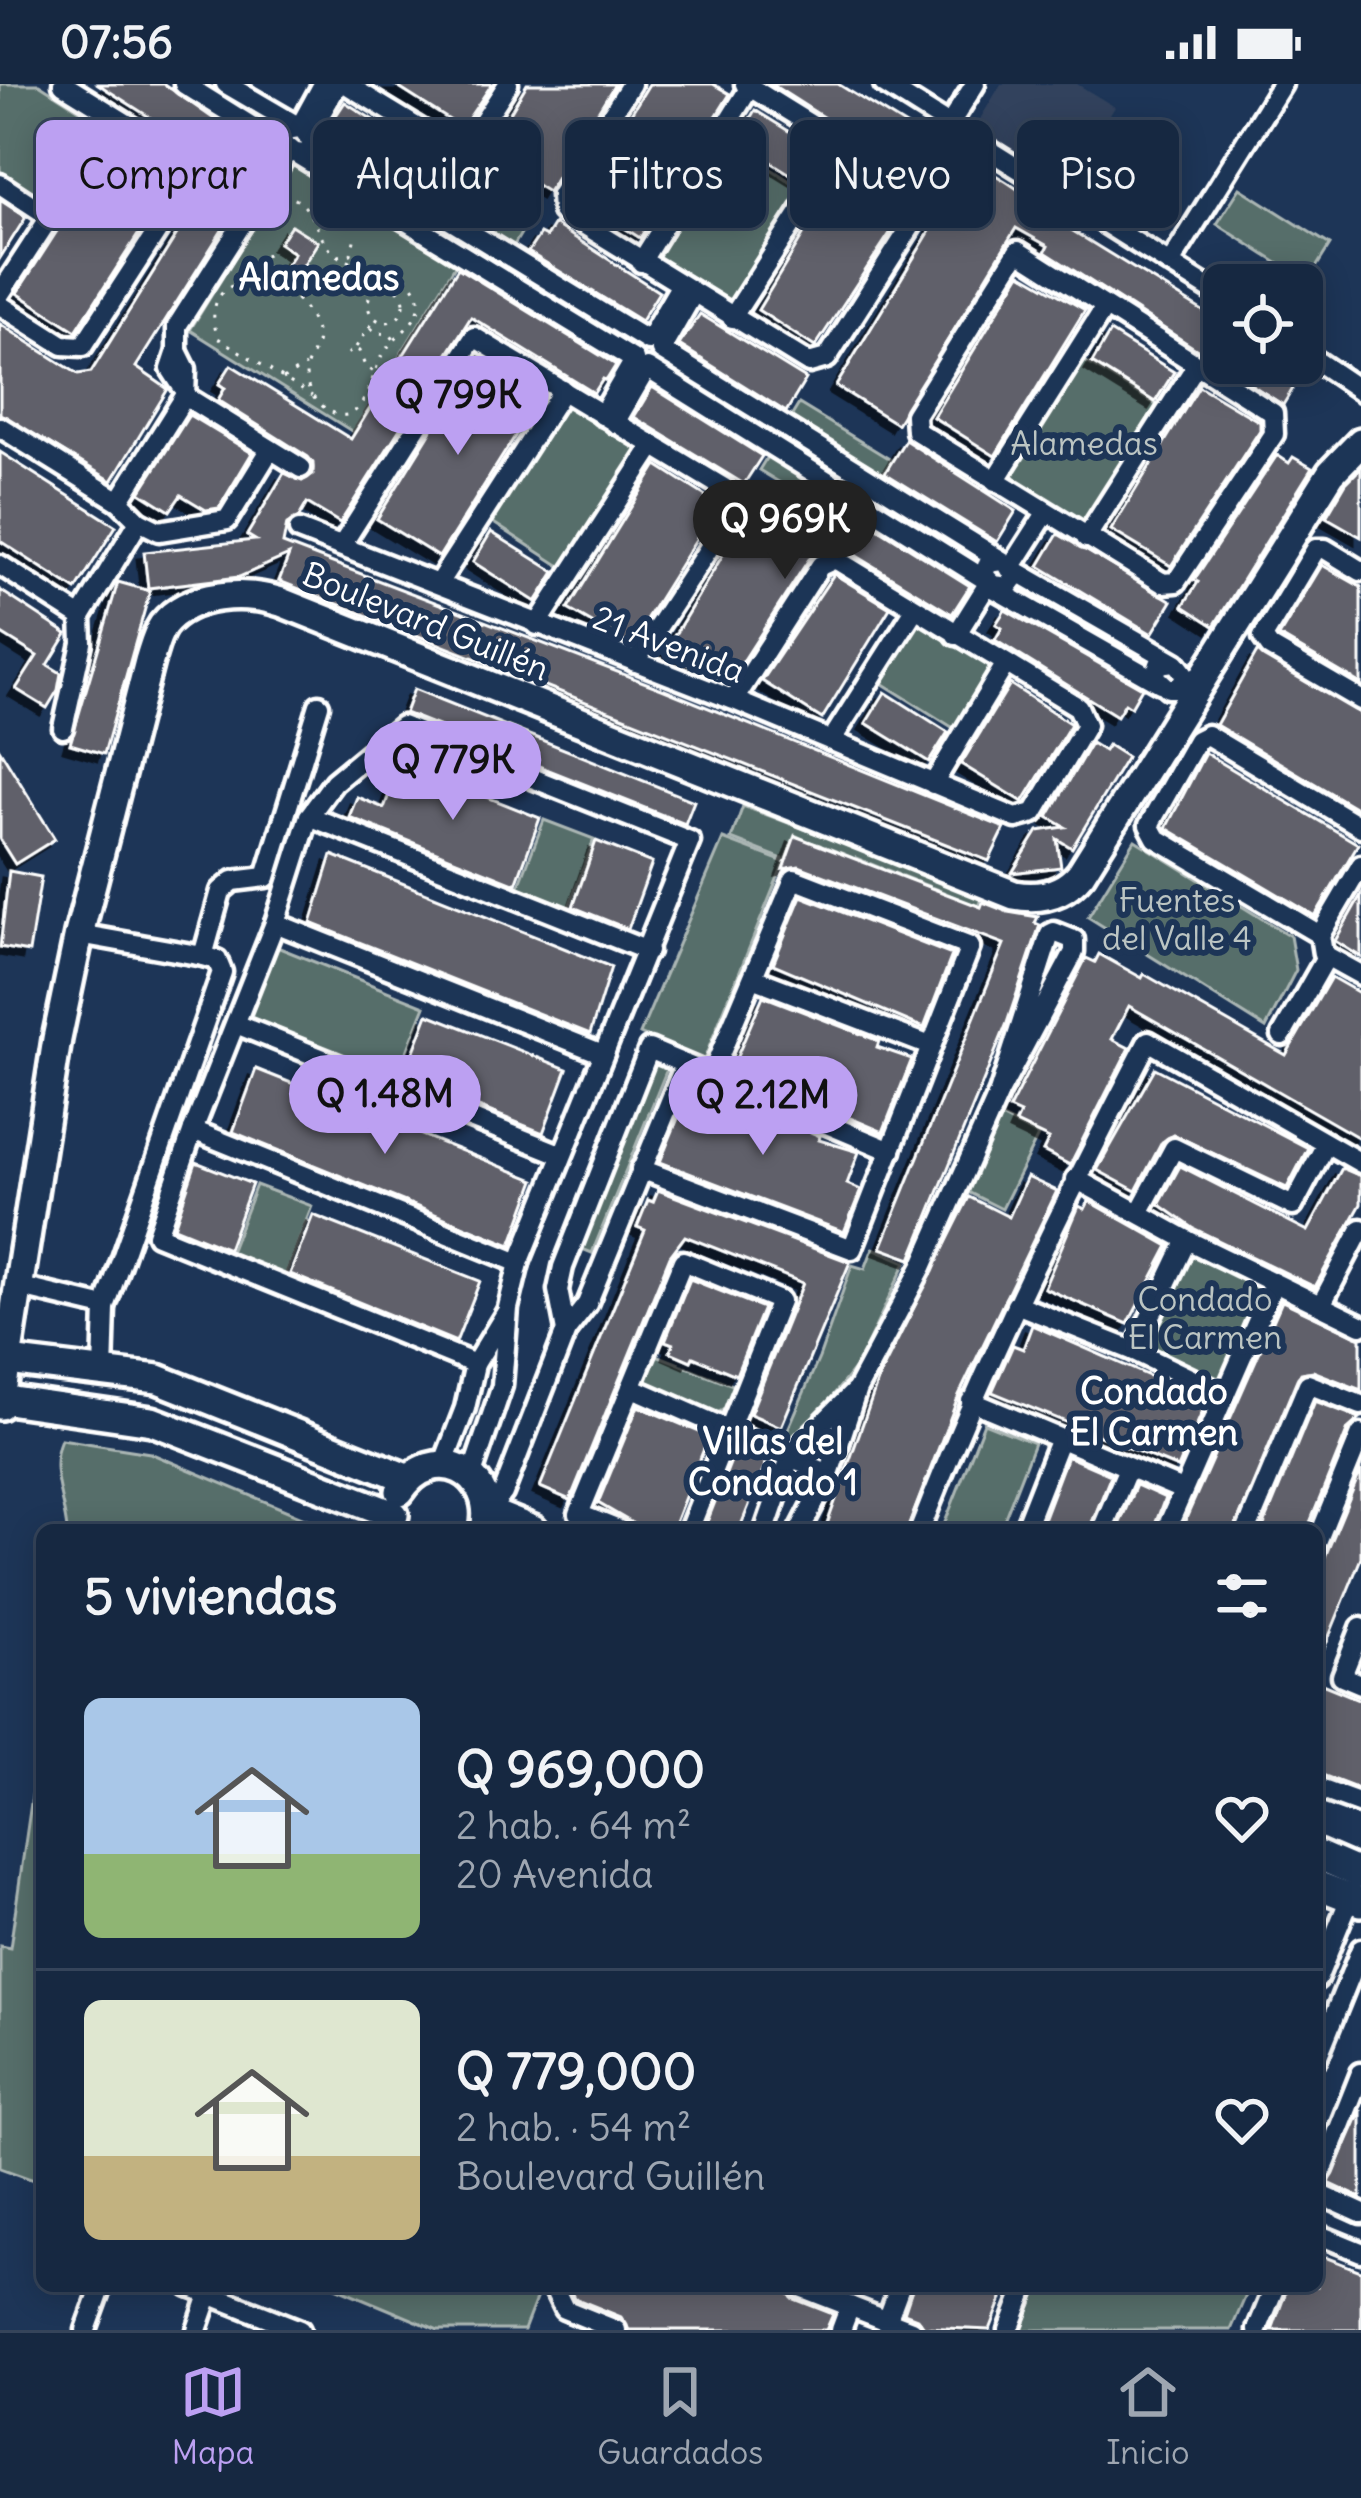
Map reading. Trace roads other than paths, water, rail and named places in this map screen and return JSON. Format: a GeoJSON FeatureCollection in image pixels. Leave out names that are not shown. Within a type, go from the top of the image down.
{"type":"FeatureCollection","features":[{"type":"Feature","properties":{"kind":"main road","name":"Boulevard Guillén"},"geometry":{"type":"LineString","coordinates":[[0,1401],[3,1361],[79,934],[155,640],[174,615],[216,598],[249,595],[280,602],[1022,897],[1056,893],[1076,879],[1331,473],[1361,442]]}},
{"type":"Feature","properties":{"kind":"main road"},"geometry":{"type":"LineString","coordinates":[[3,1361],[158,1379],[409,1479]]}},
{"type":"Feature","properties":{"kind":"main road"},"geometry":{"type":"LineString","coordinates":[[0,1401],[152,1421],[396,1522],[396,1500],[409,1479],[424,1468],[443,1466],[471,1477],[485,1496],[486,1521]]}},
{"type":"Feature","properties":{"kind":"main road"},"geometry":{"type":"LineString","coordinates":[[1323,1860],[1357,1891]]}},
{"type":"Feature","properties":{"kind":"main road"},"geometry":{"type":"LineString","coordinates":[[1323,1886],[1357,1891]]}},
{"type":"Feature","properties":{"kind":"street"},"geometry":{"type":"LineString","coordinates":[[0,305],[71,348],[83,346],[198,168],[63,84]]}},
{"type":"Feature","properties":{"kind":"street"},"geometry":{"type":"LineString","coordinates":[[184,84],[1163,685],[1179,697],[1180,712]]}},
{"type":"Feature","properties":{"kind":"street"},"geometry":{"type":"LineString","coordinates":[[226,84],[1006,564],[1176,663],[1193,668],[1211,663]]}},
{"type":"Feature","properties":{"kind":"street"},"geometry":{"type":"LineString","coordinates":[[290,150],[311,150],[304,131],[323,84]]}},
{"type":"Feature","properties":{"kind":"street"},"geometry":{"type":"LineString","coordinates":[[304,131],[342,84],[380,93],[442,142],[461,146],[470,141],[508,84]]}},
{"type":"Feature","properties":{"kind":"street"},"geometry":{"type":"LineString","coordinates":[[631,84],[561,195],[561,209],[568,218],[809,363],[827,358],[910,228]]}},
{"type":"Feature","properties":{"kind":"street"},"geometry":{"type":"LineString","coordinates":[[884,84],[941,120]]}},
{"type":"Feature","properties":{"kind":"street"},"geometry":{"type":"LineString","coordinates":[[952,120],[975,84]]}},
{"type":"Feature","properties":{"kind":"street"},"geometry":{"type":"LineString","coordinates":[[1171,262],[1282,84]]}},
{"type":"Feature","properties":{"kind":"street"},"geometry":{"type":"LineString","coordinates":[[641,262],[748,86],[803,120]]}},
{"type":"Feature","properties":{"kind":"street"},"geometry":{"type":"LineString","coordinates":[[112,120],[115,116]]}},
{"type":"Feature","properties":{"kind":"street"},"geometry":{"type":"LineString","coordinates":[[290,150],[177,326],[171,373],[184,391],[301,468]]}},
{"type":"Feature","properties":{"kind":"street"},"geometry":{"type":"LineString","coordinates":[[993,152],[1203,284]]}},
{"type":"Feature","properties":{"kind":"street"},"geometry":{"type":"LineString","coordinates":[[0,184],[36,208]]}},
{"type":"Feature","properties":{"kind":"street"},"geometry":{"type":"LineString","coordinates":[[0,294],[43,228]]}},
{"type":"Feature","properties":{"kind":"street"},"geometry":{"type":"LineString","coordinates":[[732,318],[790,228]]}},
{"type":"Feature","properties":{"kind":"street"},"geometry":{"type":"LineString","coordinates":[[1018,251],[1105,307],[1268,407],[1276,420],[1274,434],[1181,578],[1163,583],[915,429],[915,415],[1018,251]]}},
{"type":"Feature","properties":{"kind":"street"},"geometry":{"type":"LineString","coordinates":[[654,346],[686,290]]}},
{"type":"Feature","properties":{"kind":"street"},"geometry":{"type":"LineString","coordinates":[[995,481],[1105,307]]}},
{"type":"Feature","properties":{"kind":"street"},"geometry":{"type":"LineString","coordinates":[[342,544],[474,337],[724,488],[733,502],[728,520],[635,662]]}},
{"type":"Feature","properties":{"kind":"street"},"geometry":{"type":"LineString","coordinates":[[641,364],[632,346],[654,346]]}},
{"type":"Feature","properties":{"kind":"street"},"geometry":{"type":"LineString","coordinates":[[609,419],[641,364]]}},
{"type":"Feature","properties":{"kind":"street"},"geometry":{"type":"LineString","coordinates":[[1087,538],[1197,364]]}},
{"type":"Feature","properties":{"kind":"street"},"geometry":{"type":"LineString","coordinates":[[1323,365],[1361,391]]}},
{"type":"Feature","properties":{"kind":"street"},"geometry":{"type":"LineString","coordinates":[[439,582],[563,390]]}},
{"type":"Feature","properties":{"kind":"street"},"geometry":{"type":"LineString","coordinates":[[119,501],[184,391]]}},
{"type":"Feature","properties":{"kind":"street"},"geometry":{"type":"LineString","coordinates":[[0,427],[160,531],[227,520],[270,450]]}},
{"type":"Feature","properties":{"kind":"street"},"geometry":{"type":"LineString","coordinates":[[537,625],[652,446]]}},
{"type":"Feature","properties":{"kind":"street"},"geometry":{"type":"LineString","coordinates":[[1006,564],[1040,510]]}},
{"type":"Feature","properties":{"kind":"street"},"geometry":{"type":"LineString","coordinates":[[63,728],[82,643],[81,617],[139,521]]}},
{"type":"Feature","properties":{"kind":"street","name":"21 Avenida"},"geometry":{"type":"LineString","coordinates":[[299,530],[734,700],[1016,818],[1034,813],[1086,728],[1078,707],[1005,665]]}},
{"type":"Feature","properties":{"kind":"street"},"geometry":{"type":"LineString","coordinates":[[1361,571],[1325,549],[1316,549],[1264,632],[1270,647],[1361,700]]}},
{"type":"Feature","properties":{"kind":"street"},"geometry":{"type":"LineString","coordinates":[[734,700],[820,566],[830,559],[843,562],[1005,665],[933,784]]}},
{"type":"Feature","properties":{"kind":"street"},"geometry":{"type":"LineString","coordinates":[[993,584],[984,575],[985,566],[1006,564]]}},
{"type":"Feature","properties":{"kind":"street"},"geometry":{"type":"LineString","coordinates":[[0,565],[81,617]]}},
{"type":"Feature","properties":{"kind":"street"},"geometry":{"type":"LineString","coordinates":[[961,637],[993,584]]}},
{"type":"Feature","properties":{"kind":"street"},"geometry":{"type":"LineString","coordinates":[[831,741],[915,609]]}},
{"type":"Feature","properties":{"kind":"street"},"geometry":{"type":"LineString","coordinates":[[1163,685],[1155,676],[1156,667],[1176,663]]}},
{"type":"Feature","properties":{"kind":"street"},"geometry":{"type":"LineString","coordinates":[[202,956],[221,891],[233,881],[266,877],[319,705]]}},
{"type":"Feature","properties":{"kind":"street"},"geometry":{"type":"LineString","coordinates":[[471,1477],[502,1386],[508,1309],[519,1263],[690,841],[402,726],[334,782],[309,816],[275,923],[158,1235],[475,1364]]}},
{"type":"Feature","properties":{"kind":"street"},"geometry":{"type":"LineString","coordinates":[[1320,935],[1150,832],[1152,816],[1201,736],[1214,737],[1361,826]]}},
{"type":"Feature","properties":{"kind":"street"},"geometry":{"type":"LineString","coordinates":[[309,816],[648,951]]}},
{"type":"Feature","properties":{"kind":"street"},"geometry":{"type":"LineString","coordinates":[[1361,865],[1319,944],[1327,956],[1361,975]]}},
{"type":"Feature","properties":{"kind":"street"},"geometry":{"type":"LineString","coordinates":[[641,1169],[852,1249],[970,947],[794,879],[711,1076]]}},
{"type":"Feature","properties":{"kind":"street"},"geometry":{"type":"LineString","coordinates":[[275,923],[603,1054]]}},
{"type":"Feature","properties":{"kind":"street"},"geometry":{"type":"LineString","coordinates":[[803,1524],[829,1474],[857,1388],[922,1267],[999,1093],[1076,946],[1059,933],[1050,934],[999,1093]]}},
{"type":"Feature","properties":{"kind":"street"},"geometry":{"type":"LineString","coordinates":[[79,934],[202,956],[217,960],[222,972],[105,1307],[103,1373]]}},
{"type":"Feature","properties":{"kind":"street"},"geometry":{"type":"LineString","coordinates":[[1282,1035],[1327,956]]}},
{"type":"Feature","properties":{"kind":"street"},"geometry":{"type":"LineString","coordinates":[[753,978],[930,1046]]}},
{"type":"Feature","properties":{"kind":"street"},"geometry":{"type":"LineString","coordinates":[[236,1024],[560,1154]]}},
{"type":"Feature","properties":{"kind":"street"},"geometry":{"type":"LineString","coordinates":[[922,1524],[1016,1304],[1148,1041],[1361,1163]]}},
{"type":"Feature","properties":{"kind":"street"},"geometry":{"type":"LineString","coordinates":[[566,1330],[558,1290],[563,1268],[649,1049],[891,1151]]}},
{"type":"Feature","properties":{"kind":"street"},"geometry":{"type":"LineString","coordinates":[[486,1521],[503,1492],[566,1330],[586,1304],[685,1065]]}},
{"type":"Feature","properties":{"kind":"street"},"geometry":{"type":"LineString","coordinates":[[194,1130],[519,1263]]}},
{"type":"Feature","properties":{"kind":"street"},"geometry":{"type":"LineString","coordinates":[[1139,1213],[1174,1148],[1293,1206],[1326,1144]]}},
{"type":"Feature","properties":{"kind":"street"},"geometry":{"type":"LineString","coordinates":[[1076,1179],[1187,1240],[1361,1324]]}},
{"type":"Feature","properties":{"kind":"street"},"geometry":{"type":"LineString","coordinates":[[1322,1305],[1361,1229]]}},
{"type":"Feature","properties":{"kind":"street"},"geometry":{"type":"LineString","coordinates":[[1134,1351],[1187,1240]]}},
{"type":"Feature","properties":{"kind":"street"},"geometry":{"type":"LineString","coordinates":[[604,1524],[579,1514],[683,1262],[780,1300],[691,1524]]}},
{"type":"Feature","properties":{"kind":"street"},"geometry":{"type":"LineString","coordinates":[[1168,1524],[1274,1282]]}},
{"type":"Feature","properties":{"kind":"street"},"geometry":{"type":"LineString","coordinates":[[17,1286],[105,1307]]}},
{"type":"Feature","properties":{"kind":"street"},"geometry":{"type":"LineString","coordinates":[[1016,1304],[1134,1351],[1223,1394]]}},
{"type":"Feature","properties":{"kind":"street"},"geometry":{"type":"LineString","coordinates":[[443,1466],[465,1408],[475,1364],[508,1309]]}},
{"type":"Feature","properties":{"kind":"street"},"geometry":{"type":"LineString","coordinates":[[1250,1524],[1308,1384],[1361,1405]]}},
{"type":"Feature","properties":{"kind":"street"},"geometry":{"type":"LineString","coordinates":[[631,1387],[829,1474]]}},
{"type":"Feature","properties":{"kind":"street"},"geometry":{"type":"LineString","coordinates":[[767,1524],[791,1455],[857,1388]]}},
{"type":"Feature","properties":{"kind":"street"},"geometry":{"type":"LineString","coordinates":[[971,1401],[1182,1490]]}},
{"type":"Feature","properties":{"kind":"street"},"geometry":{"type":"LineString","coordinates":[[465,1408],[493,1417]]}},
{"type":"Feature","properties":{"kind":"street"},"geometry":{"type":"LineString","coordinates":[[1323,1527],[1361,1434]]}},
{"type":"Feature","properties":{"kind":"street"},"geometry":{"type":"LineString","coordinates":[[1026,1524],[1059,1441]]}},
{"type":"Feature","properties":{"kind":"street"},"geometry":{"type":"LineString","coordinates":[[1105,1524],[1128,1468]]}},
{"type":"Feature","properties":{"kind":"street"},"geometry":{"type":"LineString","coordinates":[[1352,1680],[1361,1628]]}},
{"type":"Feature","properties":{"kind":"street"},"geometry":{"type":"LineString","coordinates":[[1323,1790],[1361,1804]]}},
{"type":"Feature","properties":{"kind":"street"},"geometry":{"type":"LineString","coordinates":[[1323,1966],[1357,1891]]}},
{"type":"Feature","properties":{"kind":"street"},"geometry":{"type":"LineString","coordinates":[[1323,2047],[1354,1988],[1361,1949]]}},
{"type":"Feature","properties":{"kind":"street"},"geometry":{"type":"LineString","coordinates":[[1323,2169],[1361,2073]]}},
{"type":"Feature","properties":{"kind":"street"},"geometry":{"type":"LineString","coordinates":[[1323,2196],[1361,2213]]}},
{"type":"Feature","properties":{"kind":"street"},"geometry":{"type":"LineString","coordinates":[[1323,2236],[1361,2252]]}},
{"type":"Feature","properties":{"kind":"street"},"geometry":{"type":"LineString","coordinates":[[86,2330],[100,2292]]}},
{"type":"Feature","properties":{"kind":"street"},"geometry":{"type":"LineString","coordinates":[[202,2292],[300,2330]]}},
{"type":"Feature","properties":{"kind":"street"},"geometry":{"type":"LineString","coordinates":[[557,2292],[564,2308],[616,2330]]}},
{"type":"Feature","properties":{"kind":"street"},"geometry":{"type":"LineString","coordinates":[[814,2292],[911,2330]]}},
{"type":"Feature","properties":{"kind":"street"},"geometry":{"type":"LineString","coordinates":[[887,2321],[898,2292]]}},
{"type":"Feature","properties":{"kind":"street"},"geometry":{"type":"LineString","coordinates":[[1009,2330],[1025,2292]]}},
{"type":"Feature","properties":{"kind":"street"},"geometry":{"type":"LineString","coordinates":[[1257,2330],[1272,2292]]}},
{"type":"Feature","properties":{"kind":"street"},"geometry":{"type":"LineString","coordinates":[[197,2330],[209,2295]]}},
{"type":"Feature","properties":{"kind":"street"},"geometry":{"type":"LineString","coordinates":[[841,2330],[850,2306]]}},
{"type":"Feature","properties":{"kind":"district","name":"Alamedas"},"geometry":{"type":"Point","coordinates":[319,277]}},
{"type":"Feature","properties":{"kind":"district","name":"Condado El Carmen"},"geometry":{"type":"Point","coordinates":[1154,1412]}},
{"type":"Feature","properties":{"kind":"district","name":"Villas del Condado 1"},"geometry":{"type":"Point","coordinates":[773,1462]}},
{"type":"Feature","properties":{"kind":"park label","name":"Fuentes del Valle 4"},"geometry":{"type":"Point","coordinates":[1177,919]}}]}
